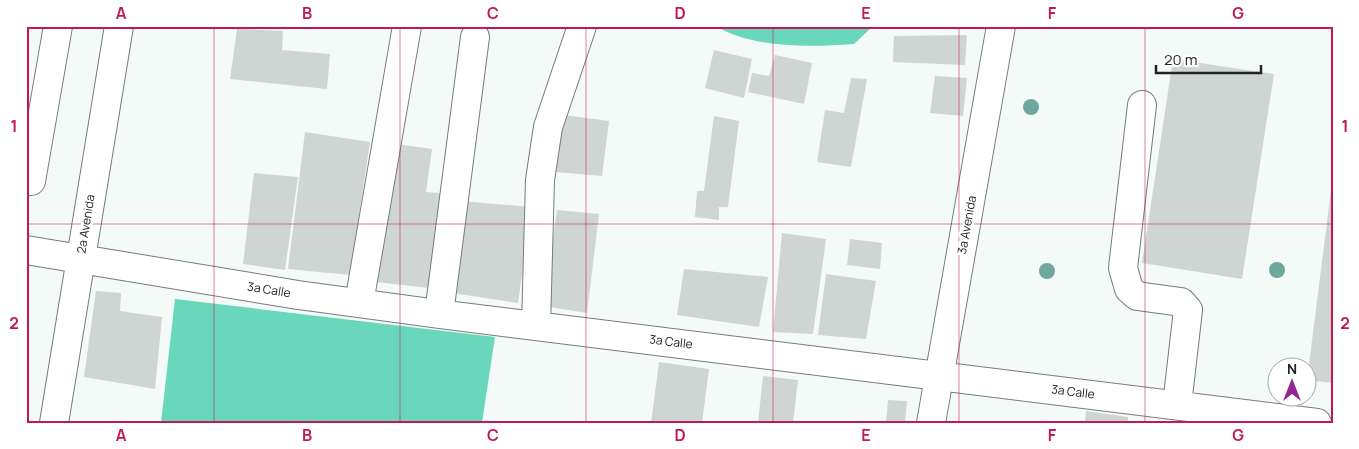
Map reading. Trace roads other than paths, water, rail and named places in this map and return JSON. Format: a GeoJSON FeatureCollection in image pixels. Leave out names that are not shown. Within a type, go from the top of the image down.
{"type":"FeatureCollection","features":[{"type":"Feature","properties":{"kind":"street"},"geometry":{"type":"LineString","coordinates":[[31,182],[58,26]]}},
{"type":"Feature","properties":{"kind":"street","name":"2a Avenida"},"geometry":{"type":"LineString","coordinates":[[54,423],[118,26]]}},
{"type":"Feature","properties":{"kind":"street"},"geometry":{"type":"LineString","coordinates":[[359,303],[407,26]]}},
{"type":"Feature","properties":{"kind":"street"},"geometry":{"type":"LineString","coordinates":[[536,326],[540,180],[546,136],[582,26]]}},
{"type":"Feature","properties":{"kind":"street","name":"3a Avenida"},"geometry":{"type":"LineString","coordinates":[[931,423],[941,375],[1001,26]]}},
{"type":"Feature","properties":{"kind":"street"},"geometry":{"type":"LineString","coordinates":[[439,314],[475,37]]}},
{"type":"Feature","properties":{"kind":"street"},"geometry":{"type":"LineString","coordinates":[[1142,105],[1123,268],[1129,289],[1137,296],[1181,302],[1188,310],[1177,405]]}},
{"type":"Feature","properties":{"kind":"street","name":"3a Calle"},"geometry":{"type":"LineString","coordinates":[[26,250],[80,260],[439,314],[1317,423]]}}]}
